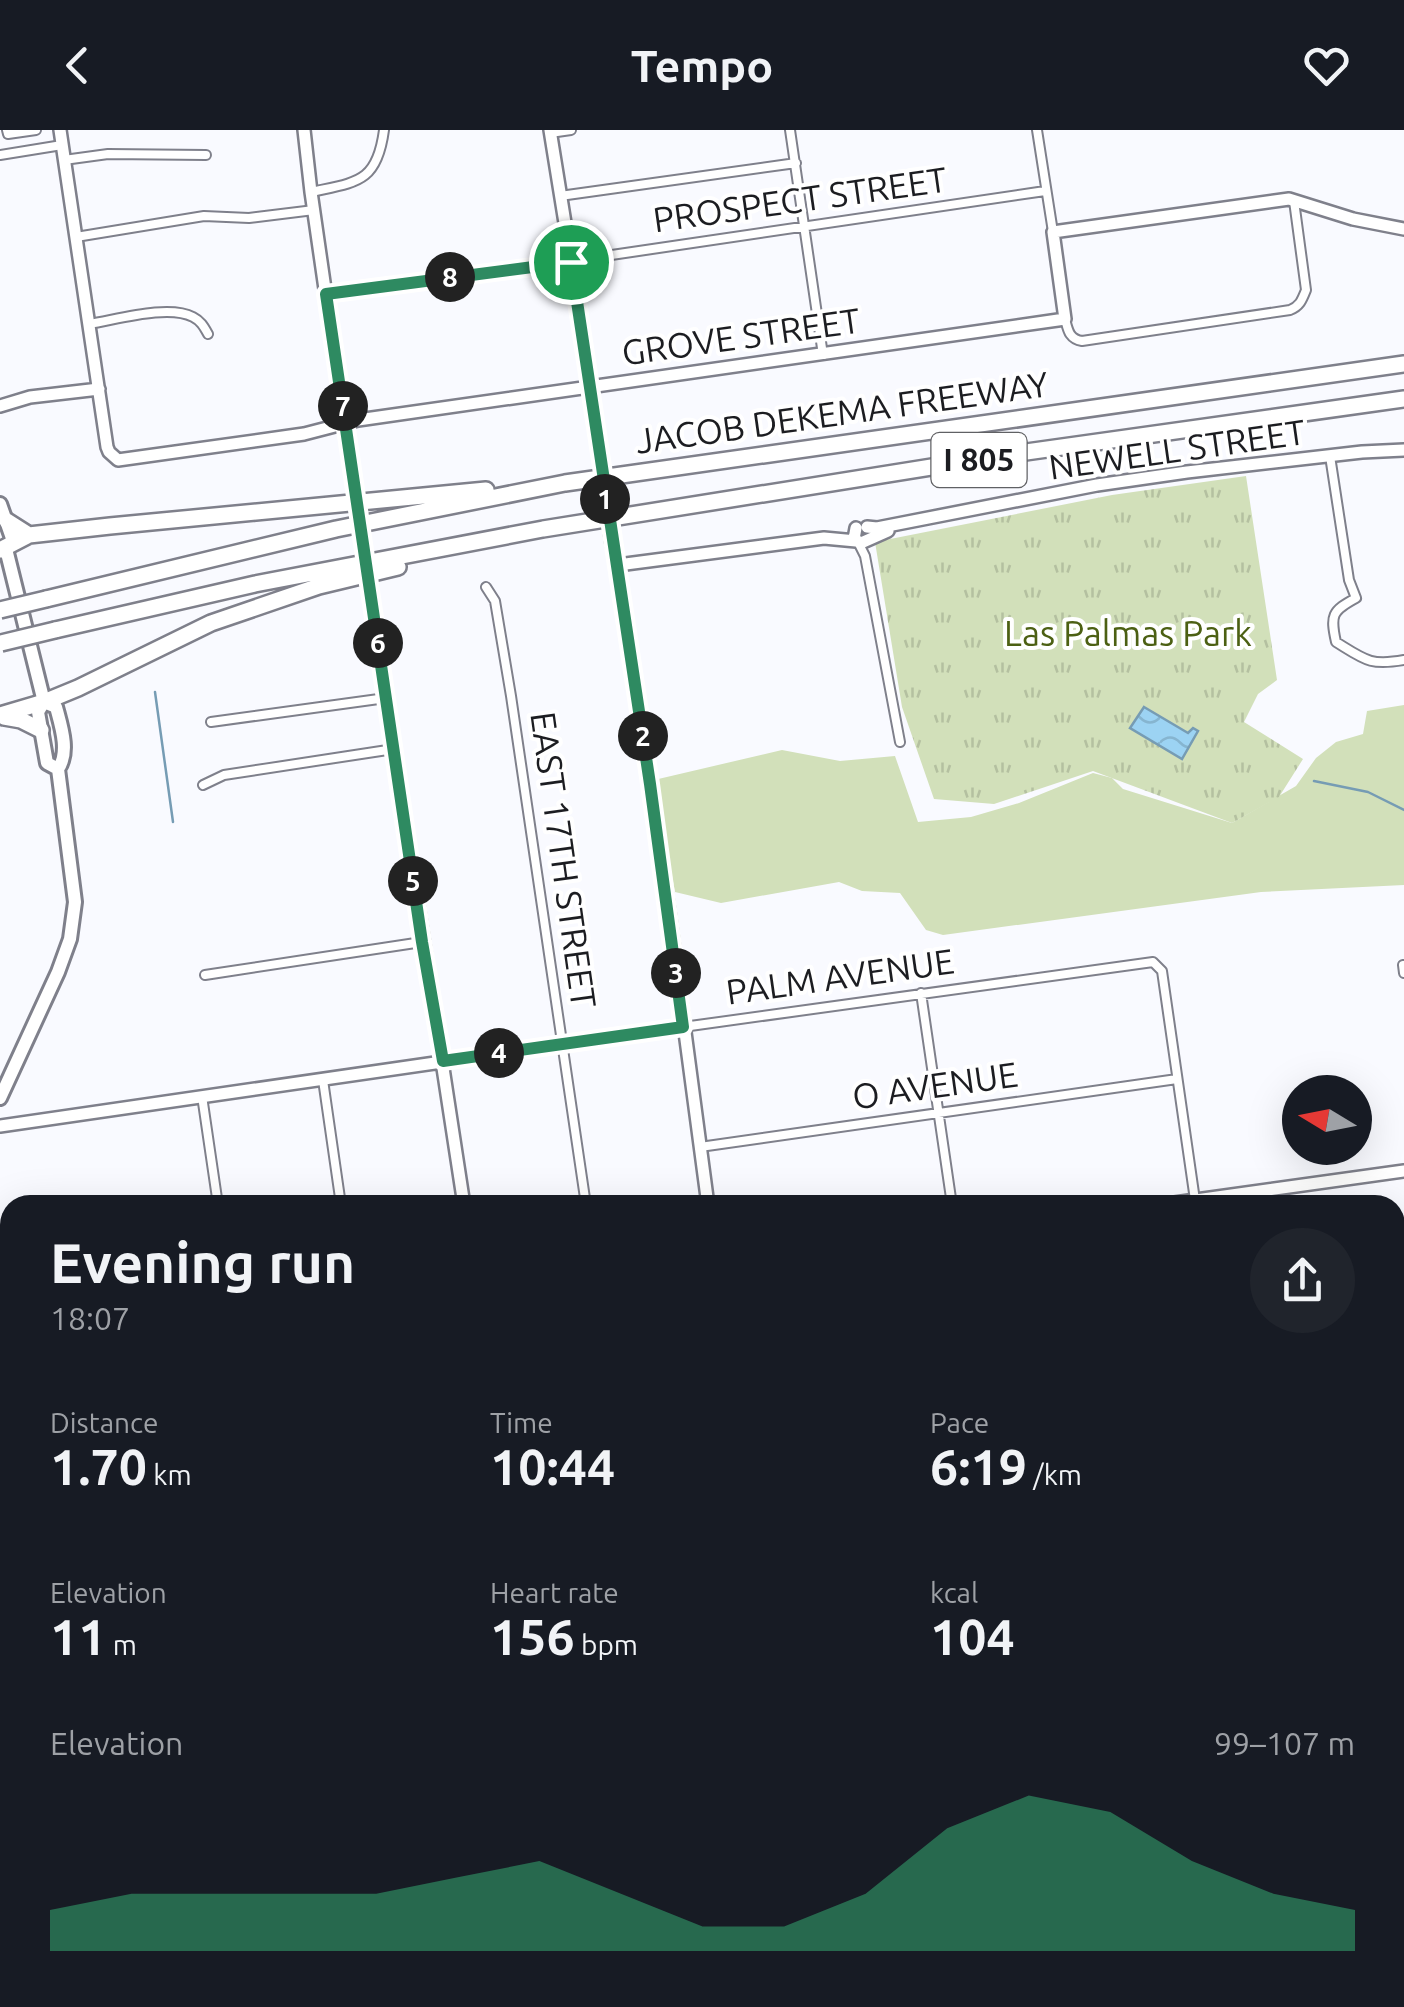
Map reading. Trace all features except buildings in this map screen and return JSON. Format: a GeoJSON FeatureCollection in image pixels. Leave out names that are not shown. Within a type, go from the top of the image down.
{"type":"FeatureCollection","features":[{"type":"Feature","properties":{"kind":"highway","name":"JACOB DEKEMA FREEWAY"},"geometry":{"type":"LineString","coordinates":[[0,610],[336,529],[565,483],[1404,364]]}},
{"type":"Feature","properties":{"kind":"highway","name":"JACOB DEKEMA FREEWAY"},"geometry":{"type":"LineString","coordinates":[[0,643],[255,584],[555,528],[1019,453],[1404,399]]}},
{"type":"Feature","properties":{"kind":"highway"},"geometry":{"type":"LineString","coordinates":[[2,548],[29,535],[565,483]]}},
{"type":"Feature","properties":{"kind":"highway"},"geometry":{"type":"LineString","coordinates":[[6,520],[29,535]]}},
{"type":"Feature","properties":{"kind":"highway"},"geometry":{"type":"LineString","coordinates":[[0,716],[44,702],[211,623],[301,592],[555,528]]}},
{"type":"Feature","properties":{"kind":"highway"},"geometry":{"type":"LineString","coordinates":[[0,716],[21,720],[41,730]]}},
{"type":"Feature","properties":{"kind":"main road"},"geometry":{"type":"LineString","coordinates":[[0,504],[13,541],[2,548],[44,702],[38,712],[48,763],[58,768]]}},
{"type":"Feature","properties":{"kind":"main road"},"geometry":{"type":"LineString","coordinates":[[0,1098],[70,939],[74,902],[58,768],[65,758],[56,707],[44,702]]}},
{"type":"Feature","properties":{"kind":"street"},"geometry":{"type":"LineString","coordinates":[[7,130],[8,134],[36,130]]}},
{"type":"Feature","properties":{"kind":"street"},"geometry":{"type":"LineString","coordinates":[[0,406],[30,396],[99,389],[60,130]]}},
{"type":"Feature","properties":{"kind":"street"},"geometry":{"type":"LineString","coordinates":[[304,130],[352,476],[463,1195]]}},
{"type":"Feature","properties":{"kind":"street"},"geometry":{"type":"LineString","coordinates":[[310,192],[367,175],[378,161],[384,130]]}},
{"type":"Feature","properties":{"kind":"street"},"geometry":{"type":"LineString","coordinates":[[571,130],[550,132],[618,565],[707,1195]]}},
{"type":"Feature","properties":{"kind":"street"},"geometry":{"type":"LineString","coordinates":[[790,130],[824,354]]}},
{"type":"Feature","properties":{"kind":"street"},"geometry":{"type":"LineString","coordinates":[[1038,130],[1068,334],[1082,342],[1290,310],[1302,302],[1306,290],[1294,201]]}},
{"type":"Feature","properties":{"kind":"street"},"geometry":{"type":"LineString","coordinates":[[0,156],[62,145]]}},
{"type":"Feature","properties":{"kind":"street"},"geometry":{"type":"LineString","coordinates":[[64,160],[108,154],[206,155]]}},
{"type":"Feature","properties":{"kind":"street"},"geometry":{"type":"LineString","coordinates":[[560,196],[796,163]]}},
{"type":"Feature","properties":{"kind":"street","name":"PROSPECT STREET"},"geometry":{"type":"LineString","coordinates":[[326,294],[571,262],[1045,191]]}},
{"type":"Feature","properties":{"kind":"street"},"geometry":{"type":"LineString","coordinates":[[1053,232],[1289,200],[1404,229]]}},
{"type":"Feature","properties":{"kind":"street"},"geometry":{"type":"LineString","coordinates":[[76,237],[204,216],[248,218],[314,210]]}},
{"type":"Feature","properties":{"kind":"street"},"geometry":{"type":"LineString","coordinates":[[89,324],[173,311],[202,322],[208,334]]}},
{"type":"Feature","properties":{"kind":"street","name":"GROVE STREET"},"geometry":{"type":"LineString","coordinates":[[99,389],[108,452],[118,460],[304,434],[344,422],[1065,318]]}},
{"type":"Feature","properties":{"kind":"street","name":"NEWELL STREET"},"geometry":{"type":"LineString","coordinates":[[618,565],[862,536],[878,528],[1097,485],[1404,450]]}},
{"type":"Feature","properties":{"kind":"street"},"geometry":{"type":"LineString","coordinates":[[1330,456],[1349,580],[1356,598],[1337,608],[1334,614],[1336,642],[1363,659],[1380,664],[1404,660]]}},
{"type":"Feature","properties":{"kind":"street"},"geometry":{"type":"LineString","coordinates":[[862,536],[900,742]]}},
{"type":"Feature","properties":{"kind":"street","name":"EAST 17TH STREET"},"geometry":{"type":"LineString","coordinates":[[486,587],[495,600],[507,670],[585,1195]]}},
{"type":"Feature","properties":{"kind":"street"},"geometry":{"type":"LineString","coordinates":[[211,722],[386,698]]}},
{"type":"Feature","properties":{"kind":"street"},"geometry":{"type":"LineString","coordinates":[[203,785],[224,775],[394,749]]}},
{"type":"Feature","properties":{"kind":"street"},"geometry":{"type":"LineString","coordinates":[[206,975],[422,942]]}},
{"type":"Feature","properties":{"kind":"street","name":"PALM AVENUE"},"geometry":{"type":"LineString","coordinates":[[0,1126],[1153,962],[1162,971],[1176,1079]]}},
{"type":"Feature","properties":{"kind":"street"},"geometry":{"type":"LineString","coordinates":[[922,993],[951,1195]]}},
{"type":"Feature","properties":{"kind":"street"},"geometry":{"type":"LineString","coordinates":[[1176,1079],[1195,1195]]}},
{"type":"Feature","properties":{"kind":"street","name":"O AVENUE"},"geometry":{"type":"LineString","coordinates":[[700,1146],[1176,1079]]}},
{"type":"Feature","properties":{"kind":"street"},"geometry":{"type":"LineString","coordinates":[[324,1080],[340,1195]]}},
{"type":"Feature","properties":{"kind":"street"},"geometry":{"type":"LineString","coordinates":[[202,1096],[217,1195]]}},
{"type":"Feature","properties":{"kind":"street"},"geometry":{"type":"LineString","coordinates":[[1227,1195],[1404,1171]]}},
{"type":"Feature","properties":{"kind":"street"},"geometry":{"type":"LineString","coordinates":[[1252,1191],[1253,1195]]}},
{"type":"Feature","properties":{"kind":"green space","name":"Las Palmas Park"},"geometry":{"type":"Polygon","coordinates":[[[1246,476],[1277,680],[1258,694],[1244,722],[1303,759],[1279,797],[1232,823],[1093,771],[994,804],[934,799],[902,707],[875,542],[1112,495],[1246,476]]]}},
{"type":"Feature","properties":{"kind":"green space"},"geometry":{"type":"Polygon","coordinates":[[[1404,705],[1404,885],[1261,892],[943,935],[926,930],[900,893],[862,891],[839,882],[721,903],[675,892],[654,780],[782,750],[840,761],[895,756],[918,822],[971,817],[1019,803],[1093,773],[1112,778],[1123,789],[1232,823],[1296,786],[1316,758],[1336,742],[1363,734],[1367,711],[1404,705]]]}},
{"type":"Feature","properties":{"kind":"water"},"geometry":{"type":"Polygon","coordinates":[[[1144,707],[1188,733],[1193,728],[1198,731],[1182,759],[1130,728],[1144,707]]]}},
{"type":"Feature","properties":{"kind":"waterway"},"geometry":{"type":"LineString","coordinates":[[155,692],[173,822]]}},
{"type":"Feature","properties":{"kind":"waterway"},"geometry":{"type":"LineString","coordinates":[[1314,781],[1368,792],[1404,810]]}},
{"type":"Feature","properties":{"kind":"route"},"geometry":{"type":"LineString","coordinates":[[571,262],[683,1027],[443,1061],[326,294],[571,262]]}}]}
